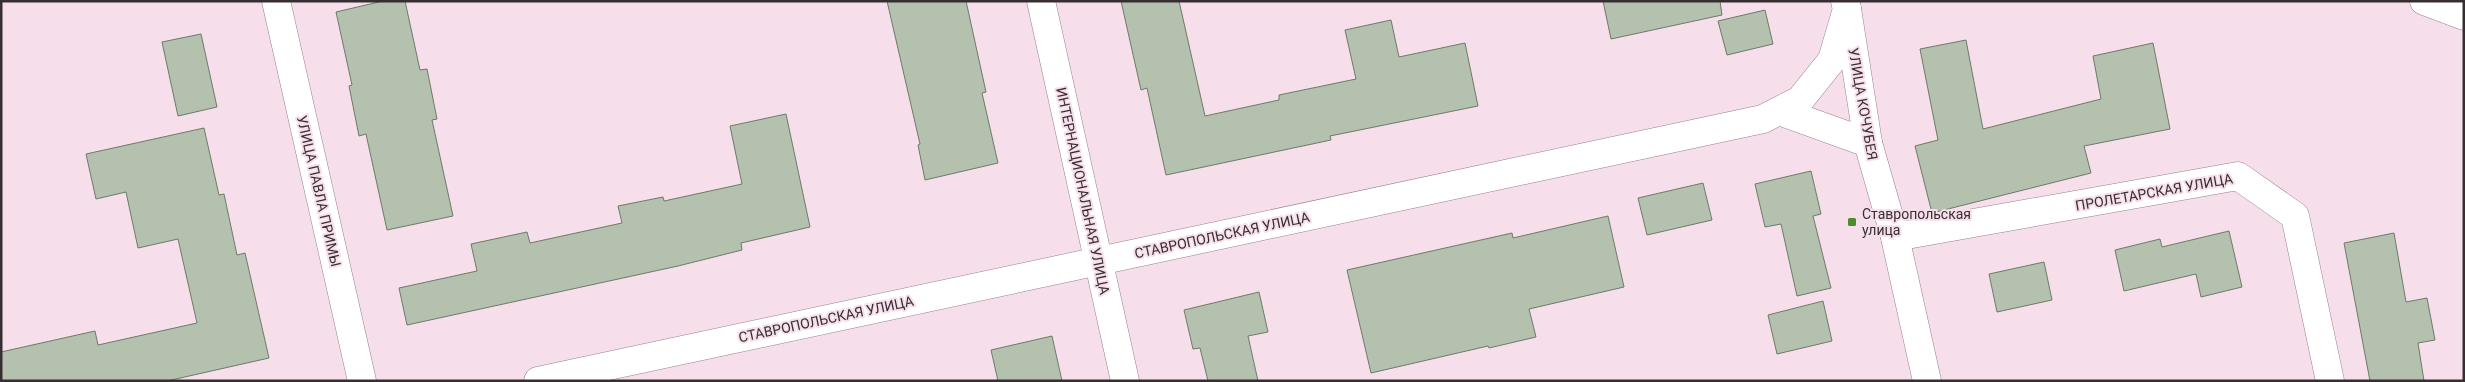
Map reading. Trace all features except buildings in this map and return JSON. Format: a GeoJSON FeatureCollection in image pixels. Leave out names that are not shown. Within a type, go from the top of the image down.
{"type":"FeatureCollection","features":[{"type":"Feature","properties":{"kind":"street","name":"УЛИЦА ПАВЛА ПРИМЫ"},"geometry":{"type":"LineString","coordinates":[[276,1],[362,381]]}},
{"type":"Feature","properties":{"kind":"street","name":"ИНТЕРНАЦИОНАЛЬНАЯ УЛИЦА"},"geometry":{"type":"LineString","coordinates":[[1041,1],[1125,381]]}},
{"type":"Feature","properties":{"kind":"street"},"geometry":{"type":"LineString","coordinates":[[2424,1],[2464,16]]}},
{"type":"Feature","properties":{"kind":"street","name":"СТАВРОПОЛЬСКАЯ УЛИЦА"},"geometry":{"type":"LineString","coordinates":[[538,381],[1763,119],[1800,100],[1832,60],[1846,5]]}},
{"type":"Feature","properties":{"kind":"street","name":"УЛИЦА КОЧУБЕЯ"},"geometry":{"type":"LineString","coordinates":[[1846,5],[1868,143],[1895,238],[1927,381]]}},
{"type":"Feature","properties":{"kind":"street"},"geometry":{"type":"LineString","coordinates":[[1779,111],[1868,143]]}},
{"type":"Feature","properties":{"kind":"street","name":"ПРОЛЕТАРСКАЯ УЛИЦА"},"geometry":{"type":"LineString","coordinates":[[1895,238],[2238,176],[2295,216],[2330,381]]}},
{"type":"Feature","properties":{"kind":"place","name":"Ставропольская улица"},"geometry":{"type":"Point","coordinates":[1852,222]}}]}
